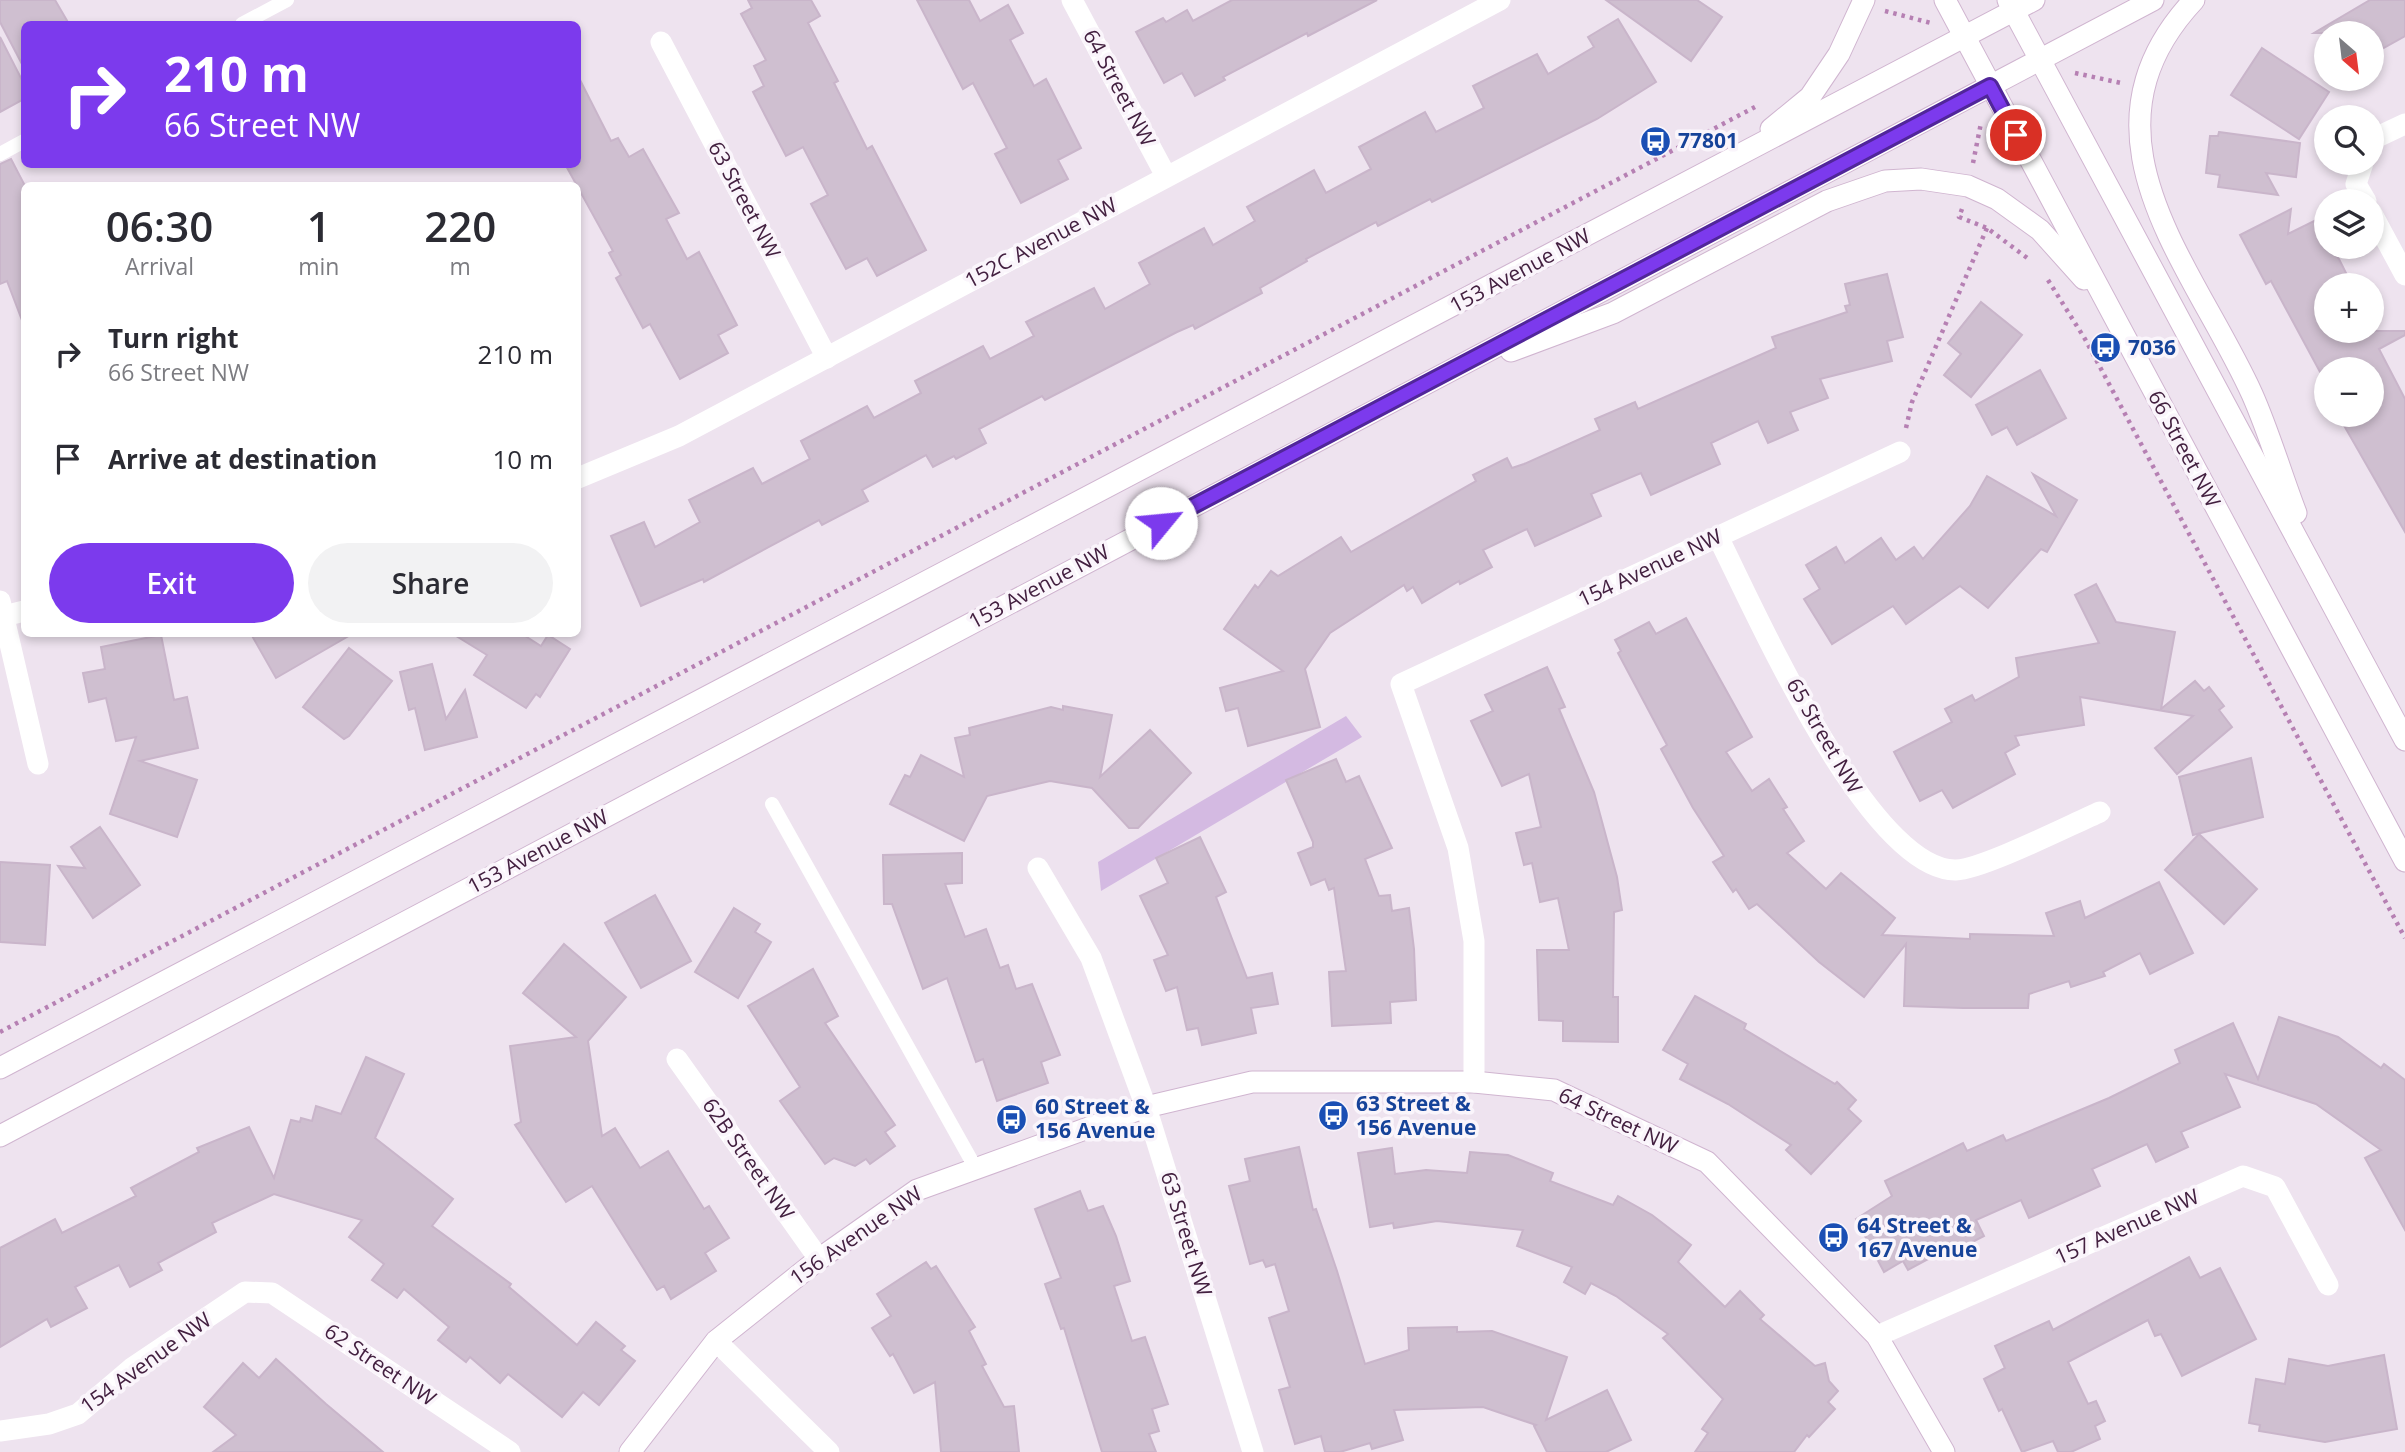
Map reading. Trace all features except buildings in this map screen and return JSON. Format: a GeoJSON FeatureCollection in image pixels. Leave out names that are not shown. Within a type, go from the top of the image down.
{"type":"FeatureCollection","features":[{"type":"Feature","properties":{"kind":"main road","name":"64 Street NW"},"geometry":{"type":"LineString","coordinates":[[1072,0],[1166,176]]}},
{"type":"Feature","properties":{"kind":"main road","name":"152C Avenue NW"},"geometry":{"type":"LineString","coordinates":[[581,477],[679,436],[1500,0]]}},
{"type":"Feature","properties":{"kind":"main road","name":"66 Street NW"},"geometry":{"type":"LineString","coordinates":[[1944,0],[2405,861]]}},
{"type":"Feature","properties":{"kind":"main road","name":"153 Avenue NW"},"geometry":{"type":"LineString","coordinates":[[0,1068],[1737,158],[1964,37],[2011,5],[2034,0]]}},
{"type":"Feature","properties":{"kind":"main road","name":"153 Avenue NW"},"geometry":{"type":"LineString","coordinates":[[0,1136],[2152,0]]}},
{"type":"Feature","properties":{"kind":"main road"},"geometry":{"type":"LineString","coordinates":[[2193,0],[2170,25],[2141,88],[2139,149],[2154,206],[2252,394],[2323,588]]}},
{"type":"Feature","properties":{"kind":"main road"},"geometry":{"type":"LineString","coordinates":[[1737,158],[1810,97],[1872,5]]}},
{"type":"Feature","properties":{"kind":"main road"},"geometry":{"type":"LineString","coordinates":[[2011,5],[2405,740]]}},
{"type":"Feature","properties":{"kind":"main road","name":"63 Street NW"},"geometry":{"type":"LineString","coordinates":[[661,43],[827,358]]}},
{"type":"Feature","properties":{"kind":"main road"},"geometry":{"type":"LineString","coordinates":[[2384,134],[2405,124]]}},
{"type":"Feature","properties":{"kind":"main road"},"geometry":{"type":"LineString","coordinates":[[1433,379],[1614,313],[1826,201],[1885,181],[1921,179],[1968,186],[1997,199],[2040,230],[2107,304]]}},
{"type":"Feature","properties":{"kind":"main road"},"geometry":{"type":"LineString","coordinates":[[2384,236],[2405,275]]}},
{"type":"Feature","properties":{"kind":"main road","name":"154 Avenue NW"},"geometry":{"type":"LineString","coordinates":[[1474,1082],[1474,941],[1458,848],[1401,684],[1900,453]]}},
{"type":"Feature","properties":{"kind":"main road","name":"65 Street NW"},"geometry":{"type":"LineString","coordinates":[[1718,537],[1826,747],[1859,798],[1924,862],[1939,869],[1971,867],[2100,812]]}},
{"type":"Feature","properties":{"kind":"main road"},"geometry":{"type":"LineString","coordinates":[[21,611],[1,611],[38,764]]}},
{"type":"Feature","properties":{"kind":"main road","name":"63 Street NW"},"geometry":{"type":"LineString","coordinates":[[1038,868],[1091,958],[1146,1107],[1253,1452]]}},
{"type":"Feature","properties":{"kind":"main road","name":"62B Street NW"},"geometry":{"type":"LineString","coordinates":[[677,1059],[819,1259]]}},
{"type":"Feature","properties":{"kind":"main road","name":"156 Avenue NW"},"geometry":{"type":"LineString","coordinates":[[630,1452],[716,1341],[819,1259],[917,1190],[1146,1107],[1252,1082],[1474,1082]]}},
{"type":"Feature","properties":{"kind":"main road","name":"64 Street NW"},"geometry":{"type":"LineString","coordinates":[[1474,1082],[1554,1090],[1707,1163],[1877,1336],[1944,1452]]}},
{"type":"Feature","properties":{"kind":"main road","name":"157 Avenue NW"},"geometry":{"type":"LineString","coordinates":[[1877,1336],[2243,1176],[2275,1187],[2328,1285]]}},
{"type":"Feature","properties":{"kind":"main road","name":"154 Avenue NW"},"geometry":{"type":"LineString","coordinates":[[0,1431],[48,1424],[78,1414],[132,1368],[245,1292]]}},
{"type":"Feature","properties":{"kind":"main road","name":"62 Street NW"},"geometry":{"type":"LineString","coordinates":[[245,1292],[272,1293],[510,1452]]}},
{"type":"Feature","properties":{"kind":"main road"},"geometry":{"type":"LineString","coordinates":[[716,1341],[829,1452]]}},
{"type":"Feature","properties":{"kind":"lane"},"geometry":{"type":"LineString","coordinates":[[248,21],[288,0]]}},
{"type":"Feature","properties":{"kind":"lane"},"geometry":{"type":"LineString","coordinates":[[0,154],[21,143]]}},
{"type":"Feature","properties":{"kind":"lane"},"geometry":{"type":"LineString","coordinates":[[772,804],[975,1167]]}},
{"type":"Feature","properties":{"kind":"path"},"geometry":{"type":"LineString","coordinates":[[1872,5],[1929,23]]}},
{"type":"Feature","properties":{"kind":"path"},"geometry":{"type":"LineString","coordinates":[[2078,72],[2141,88]]}},
{"type":"Feature","properties":{"kind":"path"},"geometry":{"type":"LineString","coordinates":[[0,1032],[1758,106]]}},
{"type":"Feature","properties":{"kind":"path"},"geometry":{"type":"LineString","coordinates":[[1971,172],[1981,122]]}},
{"type":"Feature","properties":{"kind":"path"},"geometry":{"type":"LineString","coordinates":[[1964,201],[1959,217],[1987,228],[2038,267]]}},
{"type":"Feature","properties":{"kind":"path"},"geometry":{"type":"LineString","coordinates":[[1900,453],[1912,402],[1987,228]]}},
{"type":"Feature","properties":{"kind":"path"},"geometry":{"type":"LineString","coordinates":[[2045,277],[2085,339],[2405,938]]}},
{"type":"Feature","properties":{"kind":"shaded area"},"geometry":{"type":"Polygon","coordinates":[[[1346,716],[1362,737],[1101,891],[1098,862],[1346,716]]]}},
{"type":"Feature","properties":{"kind":"place","name":"77801"},"geometry":{"type":"Point","coordinates":[1655,141]}},
{"type":"Feature","properties":{"kind":"place","name":"7036"},"geometry":{"type":"Point","coordinates":[2105,348]}},
{"type":"Feature","properties":{"kind":"place","name":"63 Street & 156 Avenue"},"geometry":{"type":"Point","coordinates":[1333,1116]}},
{"type":"Feature","properties":{"kind":"place","name":"60 Street & 156 Avenue"},"geometry":{"type":"Point","coordinates":[1012,1119]}},
{"type":"Feature","properties":{"kind":"place","name":"64 Street & 167 Avenue"},"geometry":{"type":"Point","coordinates":[1834,1238]}},
{"type":"Feature","properties":{"kind":"route"},"geometry":{"type":"LineString","coordinates":[[1161,523],[1990,86],[2016,135]]}}]}
